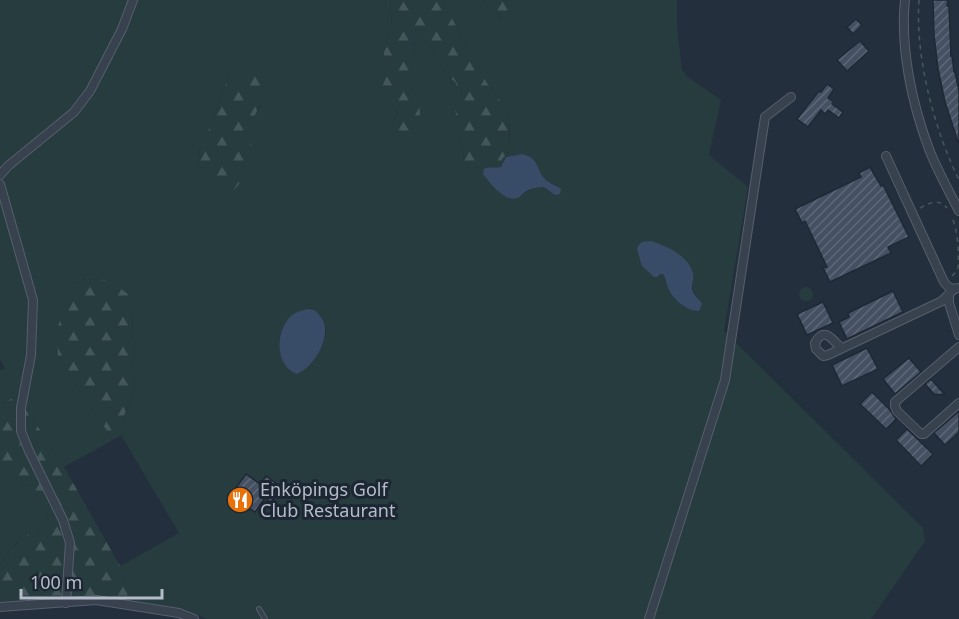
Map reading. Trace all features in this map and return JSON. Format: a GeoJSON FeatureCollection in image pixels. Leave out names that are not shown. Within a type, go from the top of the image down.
{"type":"FeatureCollection","features":[{"type":"Feature","properties":{"kind":"street"},"geometry":{"type":"LineString","coordinates":[[0,175],[74,112],[90,91],[122,29],[133,0]]}},
{"type":"Feature","properties":{"kind":"street"},"geometry":{"type":"LineString","coordinates":[[905,0],[906,45],[916,107],[930,150],[959,211]]}},
{"type":"Feature","properties":{"kind":"street"},"geometry":{"type":"LineString","coordinates":[[649,619],[724,380],[765,117],[791,97]]}},
{"type":"Feature","properties":{"kind":"street"},"geometry":{"type":"LineString","coordinates":[[886,156],[944,282],[954,290]]}},
{"type":"Feature","properties":{"kind":"street"},"geometry":{"type":"LineString","coordinates":[[0,184],[33,300],[31,355],[21,408],[21,430],[28,451],[63,520],[70,543],[66,603]]}},
{"type":"Feature","properties":{"kind":"street"},"geometry":{"type":"LineString","coordinates":[[954,290],[949,303],[959,335]]}},
{"type":"Feature","properties":{"kind":"street"},"geometry":{"type":"LineString","coordinates":[[841,348],[942,301],[954,290]]}},
{"type":"Feature","properties":{"kind":"street"},"geometry":{"type":"LineString","coordinates":[[959,347],[895,402],[895,406],[897,411],[921,434],[924,434],[959,403]]}},
{"type":"Feature","properties":{"kind":"street"},"geometry":{"type":"LineString","coordinates":[[0,608],[96,600],[179,613],[194,619]]}},
{"type":"Feature","properties":{"kind":"lane"},"geometry":{"type":"LineString","coordinates":[[259,609],[266,619]]}},
{"type":"Feature","properties":{"kind":"path"},"geometry":{"type":"LineString","coordinates":[[919,0],[920,45],[925,78],[934,116],[959,180]]}},
{"type":"Feature","properties":{"kind":"path"},"geometry":{"type":"LineString","coordinates":[[912,212],[937,201],[946,207],[958,224],[958,266],[955,273],[944,282]]}},
{"type":"Feature","properties":{"kind":"green space"},"geometry":{"type":"Polygon","coordinates":[[[0,0],[390,0],[392,25],[388,37],[385,79],[380,93],[398,113],[392,122],[419,100],[413,93],[412,81],[415,31],[418,28],[446,74],[456,83],[455,110],[459,139],[464,163],[472,169],[495,164],[509,152],[510,122],[501,102],[487,83],[453,20],[439,0],[483,0],[501,20],[512,3],[511,0],[677,0],[677,27],[682,70],[688,77],[721,100],[709,155],[748,187],[724,331],[923,528],[925,541],[871,619],[207,619],[185,609],[129,600],[120,566],[179,533],[121,435],[124,416],[135,385],[132,366],[136,348],[132,335],[133,309],[105,280],[84,279],[76,284],[58,357],[113,440],[64,467],[18,396],[0,404],[0,370],[5,369],[0,359],[0,0]],[[228,78],[198,155],[200,170],[208,185],[244,168],[252,141],[250,122],[260,107],[264,88],[228,78]],[[527,155],[506,157],[501,167],[497,169],[493,167],[518,198],[537,187],[544,186],[550,192],[557,186],[544,178],[536,163],[527,155]],[[693,271],[660,274],[663,274],[669,291],[686,308],[699,298],[693,288],[693,271]],[[307,309],[285,324],[282,330],[280,346],[285,364],[322,347],[325,337],[324,323],[318,314],[307,309]]]}},
{"type":"Feature","properties":{"kind":"green space"},"geometry":{"type":"Polygon","coordinates":[[[390,0],[439,0],[453,20],[470,54],[501,102],[510,122],[509,151],[498,164],[472,169],[464,163],[455,110],[456,83],[446,74],[418,28],[415,31],[412,81],[413,93],[419,100],[420,114],[416,128],[409,139],[401,145],[391,141],[387,133],[398,113],[380,93],[385,79],[384,52],[392,25],[390,0]]]}},
{"type":"Feature","properties":{"kind":"green space"},"geometry":{"type":"Polygon","coordinates":[[[483,0],[511,0],[509,15],[501,20],[483,0]]]}},
{"type":"Feature","properties":{"kind":"green space"},"geometry":{"type":"Polygon","coordinates":[[[242,74],[252,75],[262,81],[263,99],[250,123],[252,141],[240,183],[232,192],[218,191],[208,185],[200,173],[198,158],[228,78],[242,74]]]}},
{"type":"Feature","properties":{"kind":"green space"},"geometry":{"type":"Polygon","coordinates":[[[85,279],[105,280],[116,285],[129,295],[133,309],[132,335],[136,348],[132,366],[135,385],[124,416],[121,435],[113,440],[58,357],[57,330],[69,290],[85,279]]]}},
{"type":"Feature","properties":{"kind":"green space"},"geometry":{"type":"Polygon","coordinates":[[[803,287],[809,287],[813,294],[809,301],[803,301],[799,297],[799,291],[803,287]]]}},
{"type":"Feature","properties":{"kind":"green space"},"geometry":{"type":"Polygon","coordinates":[[[18,396],[64,467],[120,566],[129,600],[97,597],[0,603],[0,565],[22,537],[38,532],[45,524],[47,514],[37,496],[25,484],[4,477],[0,472],[0,404],[18,396]]]}},
{"type":"Feature","properties":{"kind":"green space"},"geometry":{"type":"Polygon","coordinates":[[[0,472],[28,487],[41,503],[46,522],[35,533],[21,539],[0,565],[0,472]]]}},
{"type":"Feature","properties":{"kind":"water"},"geometry":{"type":"Polygon","coordinates":[[[522,154],[534,161],[544,178],[561,189],[560,194],[555,195],[542,187],[524,192],[518,198],[513,199],[498,191],[483,174],[484,169],[501,167],[506,157],[522,154]]]}},
{"type":"Feature","properties":{"kind":"water"},"geometry":{"type":"Polygon","coordinates":[[[651,241],[676,252],[686,261],[693,275],[692,290],[702,304],[699,311],[685,307],[673,296],[663,274],[654,277],[642,266],[638,246],[642,242],[651,241]]]}},
{"type":"Feature","properties":{"kind":"water"},"geometry":{"type":"Polygon","coordinates":[[[307,309],[319,314],[325,326],[325,334],[320,351],[303,371],[297,374],[290,370],[281,356],[280,340],[285,323],[290,317],[307,309]]]}},
{"type":"Feature","properties":{"kind":"building"},"geometry":{"type":"Polygon","coordinates":[[[933,0],[948,0],[951,56],[959,91],[958,142],[945,102],[938,69],[933,0]]]}},
{"type":"Feature","properties":{"kind":"building"},"geometry":{"type":"Polygon","coordinates":[[[856,19],[862,25],[853,34],[847,27],[856,19]]]}},
{"type":"Feature","properties":{"kind":"building"},"geometry":{"type":"Polygon","coordinates":[[[860,41],[869,51],[847,71],[837,60],[860,41]]]}},
{"type":"Feature","properties":{"kind":"building"},"geometry":{"type":"Polygon","coordinates":[[[827,84],[834,89],[828,98],[843,112],[839,118],[828,110],[825,114],[821,110],[808,127],[797,119],[827,84]]]}},
{"type":"Feature","properties":{"kind":"building"},"geometry":{"type":"Polygon","coordinates":[[[870,167],[881,186],[883,185],[909,237],[888,247],[891,253],[830,282],[823,268],[827,267],[805,221],[802,223],[795,209],[861,177],[859,173],[870,167]]]}},
{"type":"Feature","properties":{"kind":"building"},"geometry":{"type":"Polygon","coordinates":[[[893,291],[903,312],[847,339],[839,322],[849,317],[848,313],[893,291]]]}},
{"type":"Feature","properties":{"kind":"building"},"geometry":{"type":"Polygon","coordinates":[[[823,302],[833,323],[807,335],[797,314],[823,302]]]}},
{"type":"Feature","properties":{"kind":"building"},"geometry":{"type":"Polygon","coordinates":[[[867,348],[878,369],[842,386],[832,365],[867,348]]]}},
{"type":"Feature","properties":{"kind":"building"},"geometry":{"type":"Polygon","coordinates":[[[909,358],[921,372],[895,394],[883,379],[909,358]]]}},
{"type":"Feature","properties":{"kind":"building"},"geometry":{"type":"Polygon","coordinates":[[[931,379],[945,395],[934,394],[925,384],[931,379]]]}},
{"type":"Feature","properties":{"kind":"building"},"geometry":{"type":"Polygon","coordinates":[[[872,392],[896,419],[886,429],[860,404],[872,392]]]}},
{"type":"Feature","properties":{"kind":"building"},"geometry":{"type":"Polygon","coordinates":[[[959,411],[959,432],[945,445],[934,433],[959,411]]]}},
{"type":"Feature","properties":{"kind":"building"},"geometry":{"type":"Polygon","coordinates":[[[907,429],[933,454],[921,466],[896,440],[907,429]]]}},
{"type":"Feature","properties":{"kind":"building"},"geometry":{"type":"Polygon","coordinates":[[[246,474],[260,484],[266,476],[282,488],[271,502],[265,498],[255,512],[245,506],[241,511],[227,500],[246,474]]]}},
{"type":"Feature","properties":{"kind":"place","name":"Enköpings Golf Club Restaurant"},"geometry":{"type":"Point","coordinates":[240,500]}}]}
